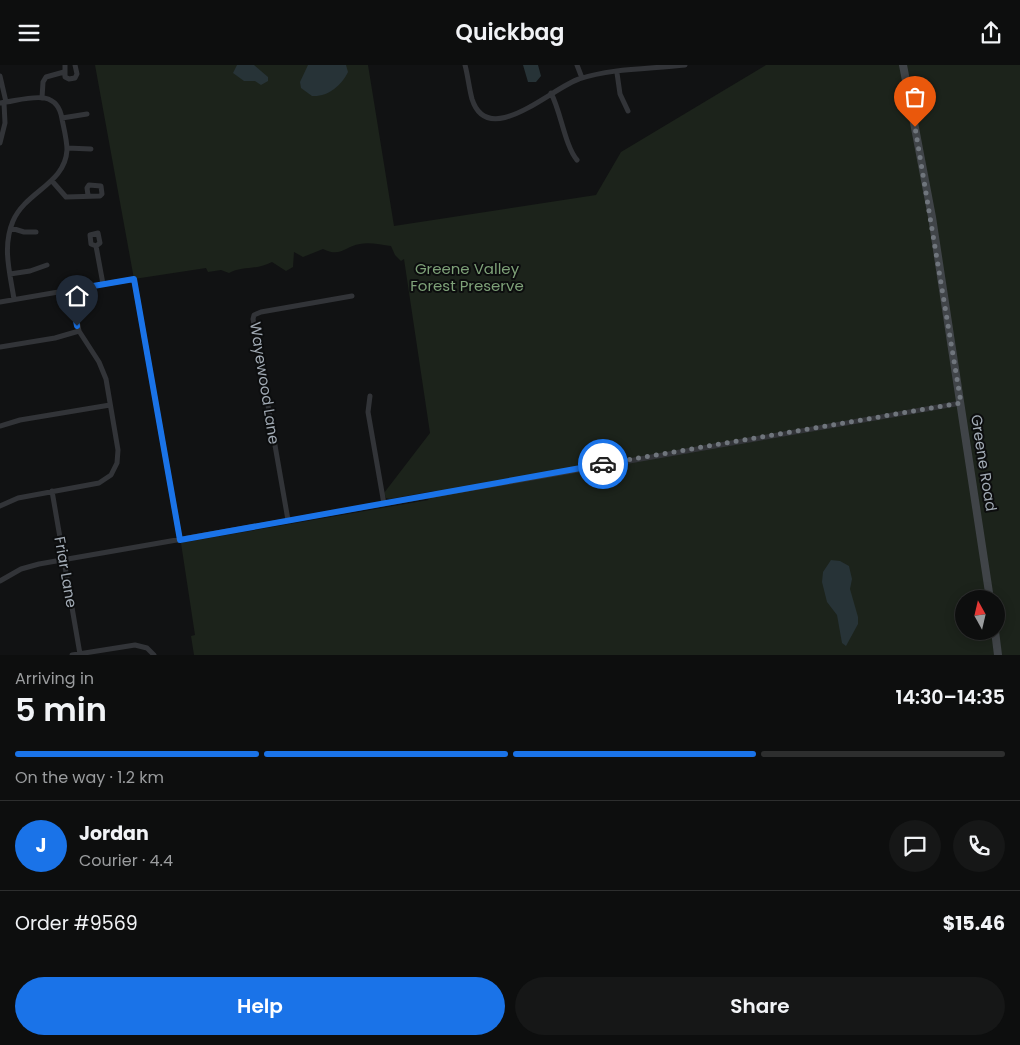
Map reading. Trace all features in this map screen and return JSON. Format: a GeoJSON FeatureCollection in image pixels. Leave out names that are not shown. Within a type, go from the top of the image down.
{"type":"FeatureCollection","features":[{"type":"Feature","properties":{"kind":"street"},"geometry":{"type":"LineString","coordinates":[[65,65],[64,72],[69,79],[75,78],[77,74],[75,65]]}},
{"type":"Feature","properties":{"kind":"street"},"geometry":{"type":"LineString","coordinates":[[465,65],[472,101],[482,113],[501,119],[511,117],[582,78],[685,65]]}},
{"type":"Feature","properties":{"kind":"street"},"geometry":{"type":"LineString","coordinates":[[577,65],[582,78]]}},
{"type":"Feature","properties":{"kind":"street","name":"Greene Road"},"geometry":{"type":"LineString","coordinates":[[902,65],[932,217],[989,590]]}},
{"type":"Feature","properties":{"kind":"street"},"geometry":{"type":"LineString","coordinates":[[42,98],[43,82],[46,77],[64,72]]}},
{"type":"Feature","properties":{"kind":"street"},"geometry":{"type":"LineString","coordinates":[[617,73],[620,94],[628,111]]}},
{"type":"Feature","properties":{"kind":"street"},"geometry":{"type":"LineString","coordinates":[[0,76],[5,123],[0,143]]}},
{"type":"Feature","properties":{"kind":"street"},"geometry":{"type":"LineString","coordinates":[[552,93],[558,107],[570,150],[576,160]]}},
{"type":"Feature","properties":{"kind":"street"},"geometry":{"type":"LineString","coordinates":[[3,103],[42,98],[56,102],[62,118],[67,148],[63,166],[52,181],[24,204],[11,228],[5,265],[10,274],[14,299]]}},
{"type":"Feature","properties":{"kind":"street"},"geometry":{"type":"LineString","coordinates":[[62,118],[87,114]]}},
{"type":"Feature","properties":{"kind":"street"},"geometry":{"type":"LineString","coordinates":[[67,148],[91,149]]}},
{"type":"Feature","properties":{"kind":"street"},"geometry":{"type":"LineString","coordinates":[[52,181],[66,197],[88,195]]}},
{"type":"Feature","properties":{"kind":"street"},"geometry":{"type":"LineString","coordinates":[[11,228],[24,232],[36,232]]}},
{"type":"Feature","properties":{"kind":"street"},"geometry":{"type":"LineString","coordinates":[[96,246],[102,284]]}},
{"type":"Feature","properties":{"kind":"street"},"geometry":{"type":"LineString","coordinates":[[10,274],[30,271],[47,265]]}},
{"type":"Feature","properties":{"kind":"street"},"geometry":{"type":"LineString","coordinates":[[0,302],[134,279],[180,540]]}},
{"type":"Feature","properties":{"kind":"street"},"geometry":{"type":"LineString","coordinates":[[0,506],[18,498],[81,487],[105,480],[117,463],[118,450],[104,372],[78,331],[70,290]]}},
{"type":"Feature","properties":{"kind":"street","name":"Wayewood Lane"},"geometry":{"type":"LineString","coordinates":[[288,520],[253,319],[254,315],[261,312],[352,296]]}},
{"type":"Feature","properties":{"kind":"street"},"geometry":{"type":"LineString","coordinates":[[0,347],[63,337],[78,331]]}},
{"type":"Feature","properties":{"kind":"street"},"geometry":{"type":"LineString","coordinates":[[370,397],[368,413],[384,504]]}},
{"type":"Feature","properties":{"kind":"street"},"geometry":{"type":"LineString","coordinates":[[0,581],[33,565],[64,559],[961,403]]}},
{"type":"Feature","properties":{"kind":"street"},"geometry":{"type":"LineString","coordinates":[[0,426],[20,420],[110,405]]}},
{"type":"Feature","properties":{"kind":"street","name":"Friar Lane"},"geometry":{"type":"LineString","coordinates":[[52,491],[80,654]]}},
{"type":"Feature","properties":{"kind":"street"},"geometry":{"type":"LineString","coordinates":[[996,640],[998,655]]}},
{"type":"Feature","properties":{"kind":"street"},"geometry":{"type":"LineString","coordinates":[[72,655],[135,645],[147,648],[154,655]]}},
{"type":"Feature","properties":{"kind":"green space","name":"Greene Valley Forest Preserve"},"geometry":{"type":"Polygon","coordinates":[[[95,65],[368,65],[394,226],[596,195],[621,152],[766,65],[1020,65],[1020,655],[194,655],[191,636],[195,635],[181,543],[428,500],[434,491],[390,499],[386,498],[384,493],[430,433],[404,259],[401,261],[395,255],[391,246],[364,243],[339,252],[323,249],[303,257],[294,252],[293,267],[286,271],[272,262],[229,273],[221,270],[208,272],[206,268],[134,279],[95,65]]]}},
{"type":"Feature","properties":{"kind":"shaded area"},"geometry":{"type":"Polygon","coordinates":[[[237,65],[254,65],[268,77],[268,81],[261,85],[255,81],[244,81],[233,73],[237,65]]]}},
{"type":"Feature","properties":{"kind":"shaded area"},"geometry":{"type":"Polygon","coordinates":[[[308,65],[346,65],[348,72],[342,82],[329,93],[312,96],[301,88],[300,82],[308,65]]]}},
{"type":"Feature","properties":{"kind":"shaded area"},"geometry":{"type":"Polygon","coordinates":[[[523,65],[538,65],[541,76],[536,82],[528,82],[523,65]]]}},
{"type":"Feature","properties":{"kind":"shaded area"},"geometry":{"type":"Polygon","coordinates":[[[831,560],[840,561],[849,566],[852,579],[850,589],[858,617],[858,624],[846,646],[842,643],[837,615],[827,602],[822,582],[823,572],[831,560]]]}},
{"type":"Feature","properties":{"kind":"way so far"},"geometry":{"type":"LineString","coordinates":[[603,464],[961,403],[932,217],[915,127]]}},
{"type":"Feature","properties":{"kind":"route"},"geometry":{"type":"LineString","coordinates":[[77,326],[70,290],[134,279],[180,540],[603,464]]}}]}
